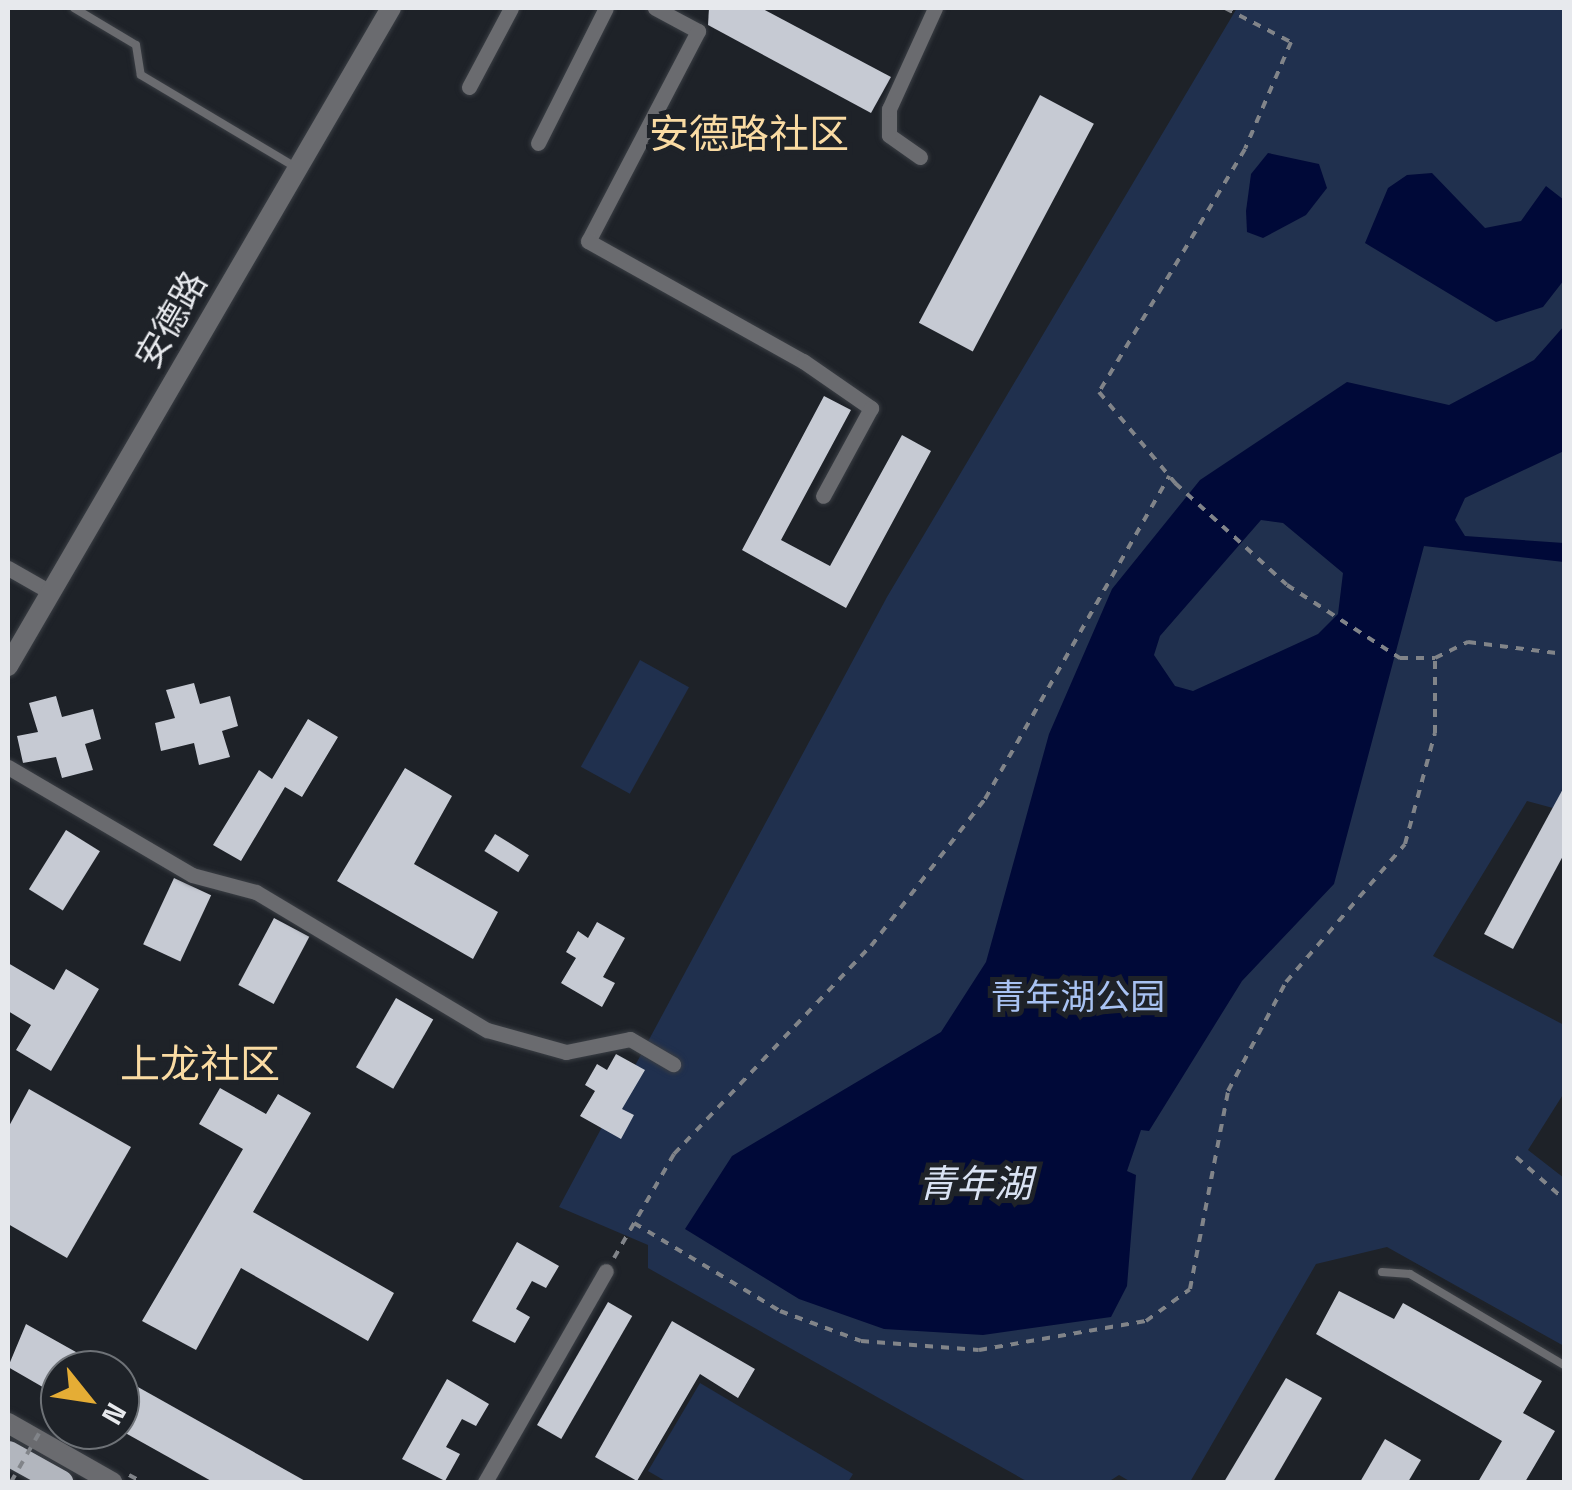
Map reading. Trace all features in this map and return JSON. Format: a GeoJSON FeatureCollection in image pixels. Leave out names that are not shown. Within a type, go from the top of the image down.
{"type":"FeatureCollection","features":[{"type":"Feature","properties":{"kind":"main road"},"geometry":{"type":"LineString","coordinates":[[8,1453],[60,1482]]}},
{"type":"Feature","properties":{"kind":"street","name":"安德路"},"geometry":{"type":"LineString","coordinates":[[8,666],[391,8]]}},
{"type":"Feature","properties":{"kind":"street"},"geometry":{"type":"LineString","coordinates":[[469,87],[511,8]]}},
{"type":"Feature","properties":{"kind":"street"},"geometry":{"type":"LineString","coordinates":[[538,143],[606,8]]}},
{"type":"Feature","properties":{"kind":"street"},"geometry":{"type":"LineString","coordinates":[[920,156],[889,135],[889,108],[935,8]]}},
{"type":"Feature","properties":{"kind":"street"},"geometry":{"type":"LineString","coordinates":[[660,9],[698,31],[588,241],[803,361],[871,408],[823,496]]}},
{"type":"Feature","properties":{"kind":"street"},"geometry":{"type":"LineString","coordinates":[[8,568],[50,592]]}},
{"type":"Feature","properties":{"kind":"street"},"geometry":{"type":"LineString","coordinates":[[8,767],[192,875],[256,892],[487,1030],[566,1052],[630,1040],[673,1064]]}},
{"type":"Feature","properties":{"kind":"street"},"geometry":{"type":"LineString","coordinates":[[485,1482],[606,1272]]}},
{"type":"Feature","properties":{"kind":"street"},"geometry":{"type":"LineString","coordinates":[[8,1423],[119,1478]]}},
{"type":"Feature","properties":{"kind":"lane"},"geometry":{"type":"LineString","coordinates":[[74,8],[136,46],[141,76],[297,168]]}},
{"type":"Feature","properties":{"kind":"lane"},"geometry":{"type":"LineString","coordinates":[[1382,1272],[1410,1274],[1564,1365]]}},
{"type":"Feature","properties":{"kind":"path"},"geometry":{"type":"LineString","coordinates":[[1225,8],[1291,42],[1244,149],[1099,392],[1175,483],[1250,552],[1327,616],[1400,658],[1436,658],[1468,642],[1564,654]]}},
{"type":"Feature","properties":{"kind":"path"},"geometry":{"type":"LineString","coordinates":[[606,1272],[674,1154],[872,946],[986,799],[1169,476]]}},
{"type":"Feature","properties":{"kind":"path"},"geometry":{"type":"LineString","coordinates":[[634,1223],[780,1311],[861,1341],[979,1350],[1146,1322],[1190,1289],[1228,1091],[1286,982],[1405,844],[1435,733],[1436,658]]}},
{"type":"Feature","properties":{"kind":"path"},"geometry":{"type":"LineString","coordinates":[[1516,1157],[1564,1200]]}},
{"type":"Feature","properties":{"kind":"path"},"geometry":{"type":"LineString","coordinates":[[11,1482],[40,1431]]}},
{"type":"Feature","properties":{"kind":"path"},"geometry":{"type":"LineString","coordinates":[[119,1478],[142,1482]]}},
{"type":"Feature","properties":{"kind":"green space","name":"青年湖公园"},"geometry":{"type":"Polygon","coordinates":[[[1237,8],[1564,8],[1564,811],[1527,801],[1433,956],[1564,1025],[1564,1093],[1528,1150],[1564,1178],[1564,1346],[1387,1247],[1316,1264],[1190,1482],[1131,1482],[1119,1475],[1108,1482],[1028,1482],[648,1268],[648,1245],[559,1207],[887,597],[1237,8]]]}},
{"type":"Feature","properties":{"kind":"green space"},"geometry":{"type":"Polygon","coordinates":[[[640,660],[689,687],[630,794],[581,767],[640,660]]]}},
{"type":"Feature","properties":{"kind":"green space"},"geometry":{"type":"Polygon","coordinates":[[[700,1383],[853,1474],[848,1482],[667,1482],[648,1471],[700,1383]]]}},
{"type":"Feature","properties":{"kind":"water"},"geometry":{"type":"Polygon","coordinates":[[[1268,153],[1319,164],[1327,188],[1306,215],[1263,238],[1247,232],[1246,211],[1251,174],[1268,153]]]}},
{"type":"Feature","properties":{"kind":"water"},"geometry":{"type":"Polygon","coordinates":[[[1432,173],[1485,228],[1521,221],[1546,186],[1564,200],[1564,280],[1543,307],[1496,322],[1365,243],[1388,188],[1407,175],[1432,173]]]}},
{"type":"Feature","properties":{"kind":"water","name":"青年湖"},"geometry":{"type":"Polygon","coordinates":[[[1564,326],[1564,451],[1465,498],[1455,520],[1465,536],[1564,543],[1564,562],[1424,546],[1334,884],[1242,981],[1149,1131],[1141,1130],[1127,1171],[1136,1175],[1127,1286],[1111,1317],[983,1335],[884,1329],[799,1299],[685,1229],[732,1156],[941,1032],[986,962],[1049,734],[1112,589],[1200,480],[1347,382],[1449,405],[1534,360],[1564,326]],[[1261,520],[1160,636],[1154,655],[1175,686],[1193,691],[1318,634],[1338,614],[1343,573],[1283,523],[1261,520]]]}},
{"type":"Feature","properties":{"kind":"building"},"geometry":{"type":"Polygon","coordinates":[[[709,8],[761,8],[891,77],[871,113],[708,25],[709,8]]]}},
{"type":"Feature","properties":{"kind":"building"},"geometry":{"type":"Polygon","coordinates":[[[1040,95],[1094,124],[973,351],[919,323],[1040,95]]]}},
{"type":"Feature","properties":{"kind":"building"},"geometry":{"type":"Polygon","coordinates":[[[824,396],[851,410],[781,540],[830,566],[902,435],[931,451],[846,608],[742,550],[824,396]]]}},
{"type":"Feature","properties":{"kind":"building"},"geometry":{"type":"Polygon","coordinates":[[[194,683],[200,704],[230,696],[238,726],[222,731],[230,757],[199,765],[194,743],[161,751],[155,723],[175,718],[166,690],[194,683]]]}},
{"type":"Feature","properties":{"kind":"building"},"geometry":{"type":"Polygon","coordinates":[[[56,696],[62,717],[93,709],[101,739],[85,744],[93,770],[62,778],[56,757],[23,763],[17,736],[38,732],[29,703],[56,696]]]}},
{"type":"Feature","properties":{"kind":"building"},"geometry":{"type":"Polygon","coordinates":[[[308,719],[338,737],[302,797],[285,787],[241,861],[213,845],[259,770],[272,779],[308,719]]]}},
{"type":"Feature","properties":{"kind":"building"},"geometry":{"type":"Polygon","coordinates":[[[405,768],[452,796],[414,864],[498,912],[473,959],[337,881],[405,768]]]}},
{"type":"Feature","properties":{"kind":"building"},"geometry":{"type":"Polygon","coordinates":[[[1564,787],[1564,854],[1513,949],[1484,934],[1564,787]]]}},
{"type":"Feature","properties":{"kind":"building"},"geometry":{"type":"Polygon","coordinates":[[[66,830],[100,851],[63,911],[29,889],[66,830]]]}},
{"type":"Feature","properties":{"kind":"building"},"geometry":{"type":"Polygon","coordinates":[[[495,834],[529,855],[518,872],[484,851],[495,834]]]}},
{"type":"Feature","properties":{"kind":"building"},"geometry":{"type":"Polygon","coordinates":[[[174,878],[211,895],[180,961],[143,944],[174,878]]]}},
{"type":"Feature","properties":{"kind":"building"},"geometry":{"type":"Polygon","coordinates":[[[274,918],[309,937],[274,1004],[238,985],[274,918]]]}},
{"type":"Feature","properties":{"kind":"building"},"geometry":{"type":"Polygon","coordinates":[[[597,922],[625,938],[603,977],[615,983],[602,1007],[561,983],[576,958],[566,952],[578,931],[588,938],[597,922]]]}},
{"type":"Feature","properties":{"kind":"building"},"geometry":{"type":"Polygon","coordinates":[[[8,963],[54,990],[66,969],[99,989],[51,1071],[16,1050],[31,1025],[8,1011],[8,963]]]}},
{"type":"Feature","properties":{"kind":"building"},"geometry":{"type":"Polygon","coordinates":[[[396,998],[433,1019],[393,1089],[356,1067],[396,998]]]}},
{"type":"Feature","properties":{"kind":"building"},"geometry":{"type":"Polygon","coordinates":[[[616,1054],[645,1070],[622,1109],[634,1115],[621,1139],[580,1116],[595,1091],[585,1085],[597,1064],[607,1070],[616,1054]]]}},
{"type":"Feature","properties":{"kind":"building"},"geometry":{"type":"Polygon","coordinates":[[[220,1088],[266,1114],[278,1094],[311,1113],[253,1212],[394,1293],[368,1341],[241,1268],[196,1350],[142,1321],[243,1149],[199,1124],[220,1088]]]}},
{"type":"Feature","properties":{"kind":"building"},"geometry":{"type":"Polygon","coordinates":[[[29,1089],[131,1147],[67,1258],[8,1224],[8,1128],[29,1089]]]}},
{"type":"Feature","properties":{"kind":"building"},"geometry":{"type":"Polygon","coordinates":[[[517,1242],[559,1266],[546,1288],[532,1281],[516,1309],[530,1317],[515,1343],[472,1321],[517,1242]]]}},
{"type":"Feature","properties":{"kind":"building"},"geometry":{"type":"Polygon","coordinates":[[[1339,1291],[1394,1319],[1403,1303],[1542,1381],[1523,1413],[1555,1431],[1525,1482],[1478,1482],[1502,1441],[1316,1334],[1339,1291]]]}},
{"type":"Feature","properties":{"kind":"building"},"geometry":{"type":"Polygon","coordinates":[[[608,1302],[632,1316],[561,1439],[537,1425],[608,1302]]]}},
{"type":"Feature","properties":{"kind":"building"},"geometry":{"type":"Polygon","coordinates":[[[672,1321],[755,1369],[738,1398],[700,1374],[637,1481],[595,1457],[672,1321]]]}},
{"type":"Feature","properties":{"kind":"building"},"geometry":{"type":"Polygon","coordinates":[[[26,1324],[72,1350],[40,1350],[40,1385],[8,1367],[26,1324]]]}},
{"type":"Feature","properties":{"kind":"building"},"geometry":{"type":"Polygon","coordinates":[[[1286,1378],[1322,1398],[1273,1482],[1224,1482],[1286,1378]]]}},
{"type":"Feature","properties":{"kind":"building"},"geometry":{"type":"Polygon","coordinates":[[[447,1379],[489,1404],[476,1426],[462,1419],[446,1447],[460,1454],[445,1481],[402,1459],[447,1379]]]}},
{"type":"Feature","properties":{"kind":"building"},"geometry":{"type":"Polygon","coordinates":[[[140,1388],[307,1482],[213,1482],[140,1441],[140,1388]]]}},
{"type":"Feature","properties":{"kind":"building"},"geometry":{"type":"Polygon","coordinates":[[[1385,1439],[1421,1460],[1408,1482],[1360,1482],[1385,1439]]]}},
{"type":"Feature","properties":{"kind":"district","name":"安德路社区"},"geometry":{"type":"Point","coordinates":[749,135]}},
{"type":"Feature","properties":{"kind":"district","name":"上龙社区"},"geometry":{"type":"Point","coordinates":[200,1065]}}]}
